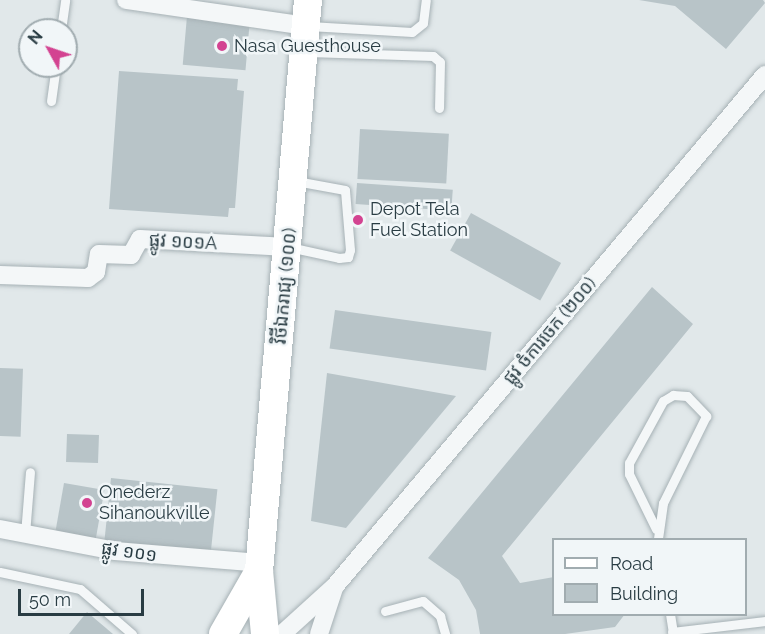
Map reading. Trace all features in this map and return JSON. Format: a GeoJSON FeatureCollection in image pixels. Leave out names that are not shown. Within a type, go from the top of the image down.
{"type":"FeatureCollection","features":[{"type":"Feature","properties":{"kind":"main road","name":"វិថីឯករាជ្យ (១០០)"},"geometry":{"type":"LineString","coordinates":[[264,634],[260,567],[306,26]]}},
{"type":"Feature","properties":{"kind":"main road"},"geometry":{"type":"LineString","coordinates":[[223,634],[260,567]]}},
{"type":"Feature","properties":{"kind":"street"},"geometry":{"type":"LineString","coordinates":[[126,0],[306,26]]}},
{"type":"Feature","properties":{"kind":"street","name":"ផ្លូវ ចំការចេក (២០០)"},"geometry":{"type":"LineString","coordinates":[[282,634],[335,586],[765,75]]}},
{"type":"Feature","properties":{"kind":"street","name":"ផ្លូវ ១០១A"},"geometry":{"type":"LineString","coordinates":[[0,275],[88,278],[96,272],[99,254],[130,255],[140,239],[288,247]]}},
{"type":"Feature","properties":{"kind":"street","name":"ផ្លូវ ១០១"},"geometry":{"type":"LineString","coordinates":[[0,529],[136,554],[260,567]]}},
{"type":"Feature","properties":{"kind":"street","name":"ផ្លូវ ចំការចេក (២០០)"},"geometry":{"type":"LineString","coordinates":[[319,634],[335,586]]}},
{"type":"Feature","properties":{"kind":"lane"},"geometry":{"type":"LineString","coordinates":[[63,18],[65,0]]}},
{"type":"Feature","properties":{"kind":"lane"},"geometry":{"type":"LineString","coordinates":[[306,26],[412,32],[423,23],[426,0]]}},
{"type":"Feature","properties":{"kind":"lane"},"geometry":{"type":"LineString","coordinates":[[306,26],[433,56],[440,62],[439,108]]}},
{"type":"Feature","properties":{"kind":"lane"},"geometry":{"type":"LineString","coordinates":[[51,101],[54,78]]}},
{"type":"Feature","properties":{"kind":"lane"},"geometry":{"type":"LineString","coordinates":[[288,247],[339,258],[348,257],[350,250],[345,190],[337,185],[294,181]]}},
{"type":"Feature","properties":{"kind":"lane"},"geometry":{"type":"LineString","coordinates":[[656,529],[663,503],[706,416],[687,396],[673,395],[663,400],[629,463],[629,474],[656,529],[658,538]]}},
{"type":"Feature","properties":{"kind":"lane"},"geometry":{"type":"LineString","coordinates":[[25,534],[30,472]]}},
{"type":"Feature","properties":{"kind":"lane"},"geometry":{"type":"LineString","coordinates":[[0,572],[80,589],[132,634]]}},
{"type":"Feature","properties":{"kind":"lane"},"geometry":{"type":"LineString","coordinates":[[385,611],[423,601],[440,616],[445,634]]}},
{"type":"Feature","properties":{"kind":"lane"},"geometry":{"type":"LineString","coordinates":[[669,616],[672,633],[765,621]]}},
{"type":"Feature","properties":{"kind":"building"},"geometry":{"type":"Polygon","coordinates":[[[639,0],[763,0],[765,3],[726,49],[675,6],[639,0]]]}},
{"type":"Feature","properties":{"kind":"building"},"geometry":{"type":"Polygon","coordinates":[[[187,16],[250,21],[245,70],[183,65],[187,16]]]}},
{"type":"Feature","properties":{"kind":"building"},"geometry":{"type":"Polygon","coordinates":[[[119,71],[238,79],[237,90],[244,91],[235,208],[229,208],[228,217],[109,209],[119,71]]]}},
{"type":"Feature","properties":{"kind":"building"},"geometry":{"type":"Polygon","coordinates":[[[360,129],[449,134],[446,184],[357,179],[360,129]]]}},
{"type":"Feature","properties":{"kind":"building"},"geometry":{"type":"Polygon","coordinates":[[[357,183],[453,190],[451,211],[356,204],[357,183]]]}},
{"type":"Feature","properties":{"kind":"building"},"geometry":{"type":"Polygon","coordinates":[[[471,213],[561,263],[540,301],[450,251],[471,213]]]}},
{"type":"Feature","properties":{"kind":"building"},"geometry":{"type":"Polygon","coordinates":[[[652,287],[693,324],[502,556],[520,583],[552,577],[552,616],[623,616],[615,627],[565,634],[480,634],[476,610],[459,580],[428,558],[652,287]]]}},
{"type":"Feature","properties":{"kind":"building"},"geometry":{"type":"Polygon","coordinates":[[[335,310],[491,332],[486,371],[330,349],[335,310]]]}},
{"type":"Feature","properties":{"kind":"building"},"geometry":{"type":"Polygon","coordinates":[[[0,368],[23,369],[21,437],[0,436],[0,368]]]}},
{"type":"Feature","properties":{"kind":"building"},"geometry":{"type":"Polygon","coordinates":[[[327,373],[456,396],[346,528],[311,521],[327,373]]]}},
{"type":"Feature","properties":{"kind":"building"},"geometry":{"type":"Polygon","coordinates":[[[67,434],[99,435],[98,463],[66,462],[67,434]]]}},
{"type":"Feature","properties":{"kind":"building"},"geometry":{"type":"Polygon","coordinates":[[[111,478],[217,489],[211,555],[104,544],[111,478]]]}},
{"type":"Feature","properties":{"kind":"building"},"geometry":{"type":"Polygon","coordinates":[[[64,483],[104,490],[96,539],[55,532],[64,483]]]}},
{"type":"Feature","properties":{"kind":"building"},"geometry":{"type":"Polygon","coordinates":[[[87,612],[113,634],[69,634],[87,612]]]}},
{"type":"Feature","properties":{"kind":"place","name":"Nasa Guesthouse"},"geometry":{"type":"Point","coordinates":[222,46]}},
{"type":"Feature","properties":{"kind":"place","name":"Depot Tela Fuel Station"},"geometry":{"type":"Point","coordinates":[358,220]}},
{"type":"Feature","properties":{"kind":"place","name":"Onederz Sihanoukville"},"geometry":{"type":"Point","coordinates":[87,503]}}]}
